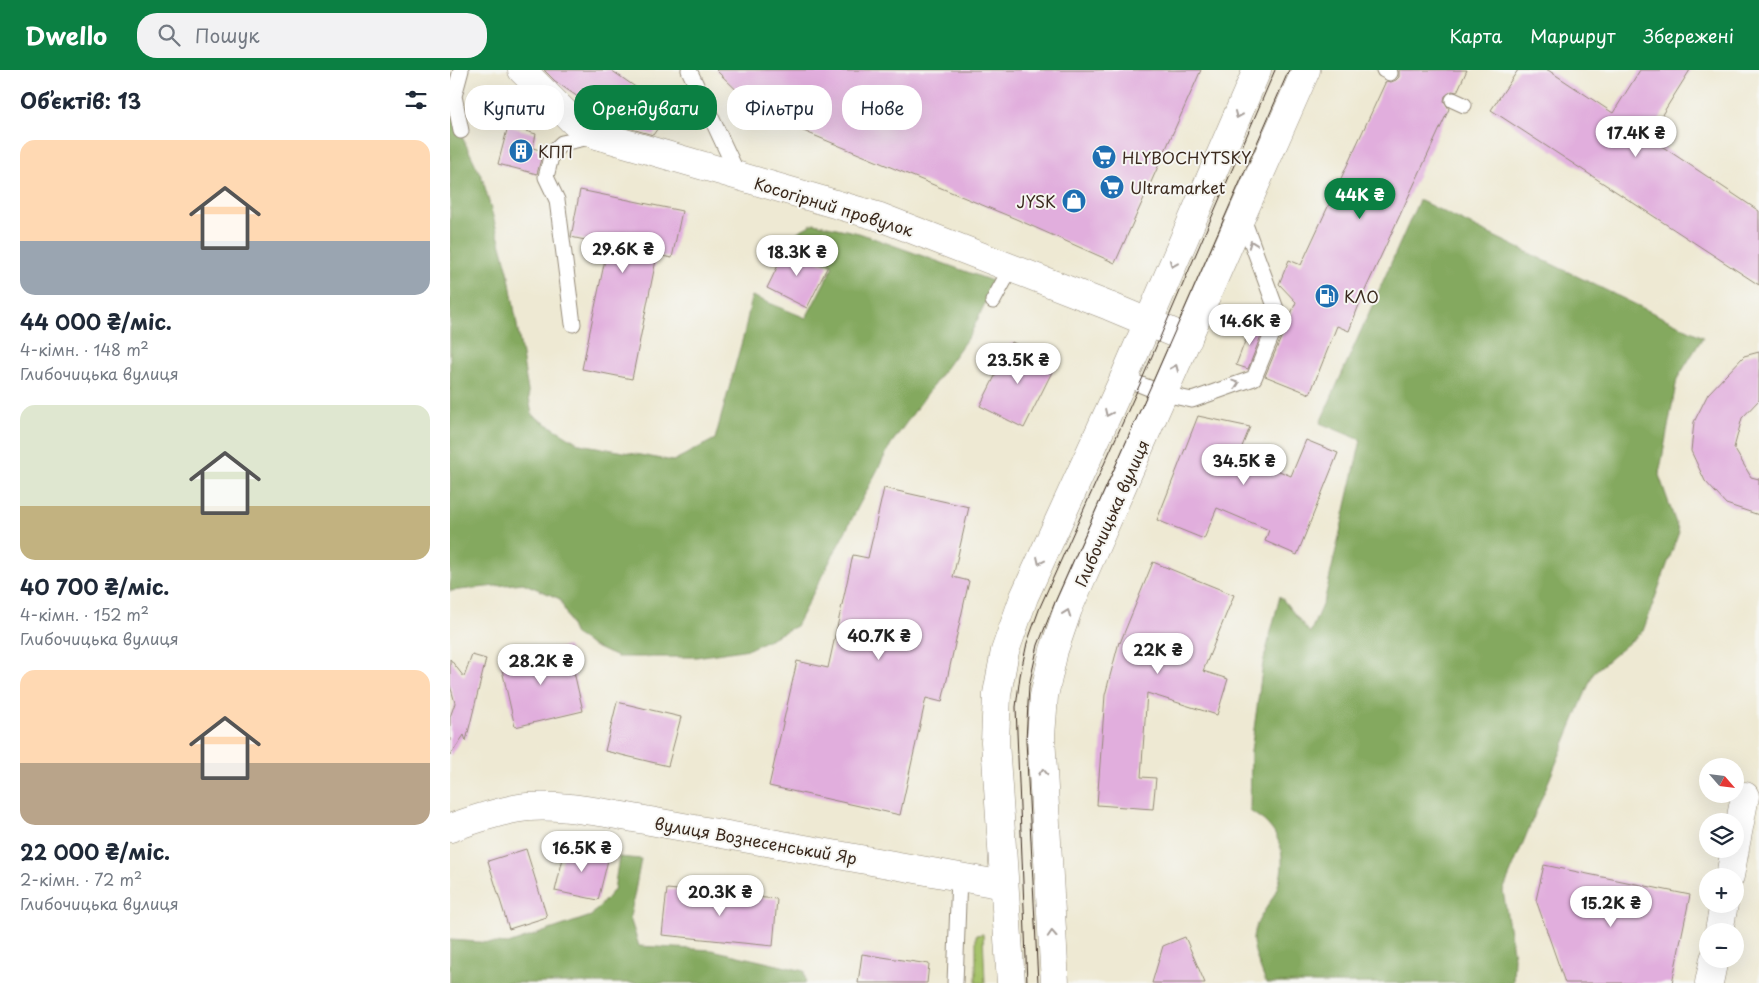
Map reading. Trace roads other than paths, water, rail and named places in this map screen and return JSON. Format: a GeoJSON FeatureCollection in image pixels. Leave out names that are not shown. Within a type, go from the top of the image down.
{"type":"FeatureCollection","features":[{"type":"Feature","properties":{"kind":"main road","name":"Косогірний провулок"},"geometry":{"type":"LineString","coordinates":[[522,70],[575,123],[597,136],[880,217],[1188,339]]}},
{"type":"Feature","properties":{"kind":"main road"},"geometry":{"type":"LineString","coordinates":[[1011,983],[996,742],[997,694],[1005,650],[1024,597],[1124,378],[1257,70]]}},
{"type":"Feature","properties":{"kind":"main road","name":"Глибочицька вулиця"},"geometry":{"type":"LineString","coordinates":[[1055,983],[1042,736],[1044,696],[1054,650],[1068,609],[1306,70]]}},
{"type":"Feature","properties":{"kind":"main road"},"geometry":{"type":"LineString","coordinates":[[1742,813],[1745,796]]}},
{"type":"Feature","properties":{"kind":"main road","name":"вулиця Вознесенський Яр"},"geometry":{"type":"LineString","coordinates":[[450,828],[475,819],[527,807],[565,807],[1004,885]]}},
{"type":"Feature","properties":{"kind":"main road"},"geometry":{"type":"LineString","coordinates":[[1710,983],[1712,968]]}},
{"type":"Feature","properties":{"kind":"lane"},"geometry":{"type":"LineString","coordinates":[[461,70],[454,96],[461,131]]}},
{"type":"Feature","properties":{"kind":"lane"},"geometry":{"type":"LineString","coordinates":[[689,70],[739,177]]}},
{"type":"Feature","properties":{"kind":"lane"},"geometry":{"type":"LineString","coordinates":[[574,324],[556,200],[546,177],[552,154],[562,143],[597,136]]}},
{"type":"Feature","properties":{"kind":"lane"},"geometry":{"type":"LineString","coordinates":[[1124,378],[1164,394],[1192,400],[1254,378],[1280,317],[1242,216]]}},
{"type":"Feature","properties":{"kind":"lane"},"geometry":{"type":"LineString","coordinates":[[993,302],[1011,268]]}},
{"type":"Feature","properties":{"kind":"lane"},"geometry":{"type":"LineString","coordinates":[[955,983],[959,876]]}},
{"type":"Feature","properties":{"kind":"tram line"},"geometry":{"type":"LineString","coordinates":[[1027,983],[1016,707],[1027,643],[1040,607],[1140,384],[1275,70]]}},
{"type":"Feature","properties":{"kind":"tram line"},"geometry":{"type":"LineString","coordinates":[[1038,983],[1026,740],[1029,686],[1038,645],[1055,602],[1289,70]]}},
{"type":"Feature","properties":{"kind":"place","name":"КПП"},"geometry":{"type":"Point","coordinates":[521,151]}},
{"type":"Feature","properties":{"kind":"place","name":"HLYBOCHYTSKY"},"geometry":{"type":"Point","coordinates":[1104,157]}},
{"type":"Feature","properties":{"kind":"place","name":"Ultramarket"},"geometry":{"type":"Point","coordinates":[1112,187]}},
{"type":"Feature","properties":{"kind":"place","name":"JYSK"},"geometry":{"type":"Point","coordinates":[1074,201]}},
{"type":"Feature","properties":{"kind":"place","name":"КЛО"},"geometry":{"type":"Point","coordinates":[1327,296]}}]}
